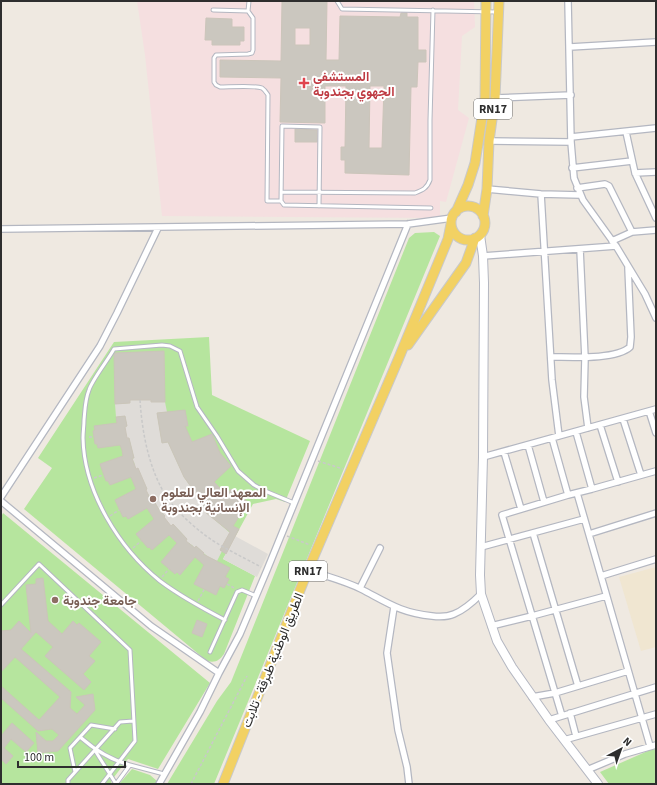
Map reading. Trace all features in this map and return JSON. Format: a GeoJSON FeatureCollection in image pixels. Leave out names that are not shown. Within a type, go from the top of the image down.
{"type":"FeatureCollection","features":[{"type":"Feature","properties":{"kind":"main road","name":"الطريق الوطنية طبرقة - تلابت"},"geometry":{"type":"LineString","coordinates":[[223,784],[308,570],[398,360],[448,239],[453,218],[468,185],[475,162],[485,98],[486,1]]}},
{"type":"Feature","properties":{"kind":"main road","name":"RN17"},"geometry":{"type":"LineString","coordinates":[[478,236],[484,226],[483,216],[487,189],[488,141],[495,98],[499,1]]}},
{"type":"Feature","properties":{"kind":"main road"},"geometry":{"type":"LineString","coordinates":[[478,236],[470,240],[459,238],[455,234],[453,218],[460,209],[470,207],[476,209],[483,216]]}},
{"type":"Feature","properties":{"kind":"main road","name":"الطريق الوطنية طبرقة - تلابت"},"geometry":{"type":"LineString","coordinates":[[398,360],[466,263],[478,236]]}},
{"type":"Feature","properties":{"kind":"street"},"geometry":{"type":"LineString","coordinates":[[568,1],[572,168],[577,188],[580,195],[614,244],[647,298],[656,318]]}},
{"type":"Feature","properties":{"kind":"street"},"geometry":{"type":"LineString","coordinates":[[570,47],[656,42]]}},
{"type":"Feature","properties":{"kind":"street"},"geometry":{"type":"LineString","coordinates":[[495,98],[570,95]]}},
{"type":"Feature","properties":{"kind":"street"},"geometry":{"type":"LineString","coordinates":[[488,141],[571,139],[656,128]]}},
{"type":"Feature","properties":{"kind":"street"},"geometry":{"type":"LineString","coordinates":[[626,132],[635,173],[656,218]]}},
{"type":"Feature","properties":{"kind":"street"},"geometry":{"type":"LineString","coordinates":[[572,168],[632,161]]}},
{"type":"Feature","properties":{"kind":"street"},"geometry":{"type":"LineString","coordinates":[[635,173],[656,172]]}},
{"type":"Feature","properties":{"kind":"street"},"geometry":{"type":"LineString","coordinates":[[577,188],[605,184],[609,186],[632,232]]}},
{"type":"Feature","properties":{"kind":"street"},"geometry":{"type":"LineString","coordinates":[[487,189],[541,194],[580,195]]}},
{"type":"Feature","properties":{"kind":"street"},"geometry":{"type":"LineString","coordinates":[[541,194],[554,405],[559,436]]}},
{"type":"Feature","properties":{"kind":"street"},"geometry":{"type":"LineString","coordinates":[[1,230],[408,224],[453,218]]}},
{"type":"Feature","properties":{"kind":"street"},"geometry":{"type":"LineString","coordinates":[[159,784],[200,712],[240,634],[408,224]]}},
{"type":"Feature","properties":{"kind":"street"},"geometry":{"type":"LineString","coordinates":[[1,498],[100,346],[158,228]]}},
{"type":"Feature","properties":{"kind":"street"},"geometry":{"type":"LineString","coordinates":[[483,256],[580,249],[614,244],[632,232],[656,230]]}},
{"type":"Feature","properties":{"kind":"street"},"geometry":{"type":"LineString","coordinates":[[478,236],[483,256],[484,291],[481,594],[491,626],[502,651],[532,697],[598,784]]}},
{"type":"Feature","properties":{"kind":"street"},"geometry":{"type":"LineString","coordinates":[[580,249],[585,358],[584,397],[588,428]]}},
{"type":"Feature","properties":{"kind":"street"},"geometry":{"type":"LineString","coordinates":[[552,357],[585,358],[616,354],[628,349],[631,346],[628,267]]}},
{"type":"Feature","properties":{"kind":"street"},"geometry":{"type":"LineString","coordinates":[[483,457],[656,409]]}},
{"type":"Feature","properties":{"kind":"street"},"geometry":{"type":"LineString","coordinates":[[649,411],[656,433]]}},
{"type":"Feature","properties":{"kind":"street"},"geometry":{"type":"LineString","coordinates":[[623,419],[640,475]]}},
{"type":"Feature","properties":{"kind":"street"},"geometry":{"type":"LineString","coordinates":[[600,425],[618,482]]}},
{"type":"Feature","properties":{"kind":"street"},"geometry":{"type":"LineString","coordinates":[[576,432],[592,490]]}},
{"type":"Feature","properties":{"kind":"street"},"geometry":{"type":"LineString","coordinates":[[552,438],[568,495]]}},
{"type":"Feature","properties":{"kind":"street"},"geometry":{"type":"LineString","coordinates":[[528,445],[544,502]]}},
{"type":"Feature","properties":{"kind":"street"},"geometry":{"type":"LineString","coordinates":[[504,452],[521,509]]}},
{"type":"Feature","properties":{"kind":"street"},"geometry":{"type":"LineString","coordinates":[[562,716],[502,515],[656,471]]}},
{"type":"Feature","properties":{"kind":"street"},"geometry":{"type":"LineString","coordinates":[[577,493],[634,693],[653,746],[625,754],[587,770]]}},
{"type":"Feature","properties":{"kind":"street"},"geometry":{"type":"LineString","coordinates":[[1,501],[151,626],[219,673]]}},
{"type":"Feature","properties":{"kind":"street"},"geometry":{"type":"LineString","coordinates":[[589,534],[656,513]]}},
{"type":"Feature","properties":{"kind":"street"},"geometry":{"type":"LineString","coordinates":[[481,547],[584,518]]}},
{"type":"Feature","properties":{"kind":"street"},"geometry":{"type":"LineString","coordinates":[[533,533],[578,686]]}},
{"type":"Feature","properties":{"kind":"street"},"geometry":{"type":"LineString","coordinates":[[360,588],[380,548]]}},
{"type":"Feature","properties":{"kind":"street"},"geometry":{"type":"LineString","coordinates":[[601,576],[656,559]]}},
{"type":"Feature","properties":{"kind":"street"},"geometry":{"type":"LineString","coordinates":[[308,570],[360,588],[394,607],[425,615],[448,616],[462,610],[481,594]]}},
{"type":"Feature","properties":{"kind":"street"},"geometry":{"type":"LineString","coordinates":[[491,626],[606,596]]}},
{"type":"Feature","properties":{"kind":"street"},"geometry":{"type":"LineString","coordinates":[[394,607],[387,653],[398,730],[407,767],[409,784]]}},
{"type":"Feature","properties":{"kind":"street"},"geometry":{"type":"LineString","coordinates":[[532,697],[555,693],[628,671]]}},
{"type":"Feature","properties":{"kind":"street"},"geometry":{"type":"LineString","coordinates":[[549,720],[656,687]]}},
{"type":"Feature","properties":{"kind":"street"},"geometry":{"type":"LineString","coordinates":[[570,713],[576,736]]}},
{"type":"Feature","properties":{"kind":"street"},"geometry":{"type":"LineString","coordinates":[[564,740],[656,714]]}},
{"type":"Feature","properties":{"kind":"lane"},"geometry":{"type":"LineString","coordinates":[[249,1],[248,11],[253,18],[252,53],[216,55],[214,58],[214,82],[216,86],[220,87],[262,88],[268,95],[267,201],[281,200]]}},
{"type":"Feature","properties":{"kind":"lane"},"geometry":{"type":"LineString","coordinates":[[337,1],[342,9],[499,12]]}},
{"type":"Feature","properties":{"kind":"lane"},"geometry":{"type":"LineString","coordinates":[[213,10],[248,11]]}},
{"type":"Feature","properties":{"kind":"lane"},"geometry":{"type":"LineString","coordinates":[[281,192],[415,193],[428,186],[430,180],[432,10]]}},
{"type":"Feature","properties":{"kind":"lane"},"geometry":{"type":"LineString","coordinates":[[319,206],[320,127],[282,126],[281,200],[284,205],[319,206],[431,208]]}},
{"type":"Feature","properties":{"kind":"lane"},"geometry":{"type":"LineString","coordinates":[[224,620],[181,596],[159,580],[130,551],[106,517],[88,471],[83,438],[86,401],[89,389],[114,349],[170,346],[180,351],[197,407],[238,471],[254,485],[294,503]]}},
{"type":"Feature","properties":{"kind":"lane"},"geometry":{"type":"LineString","coordinates":[[1,605],[39,564],[130,650],[134,741],[102,784]]}},
{"type":"Feature","properties":{"kind":"lane"},"geometry":{"type":"LineString","coordinates":[[210,652],[237,592],[240,590],[245,591],[256,596]]}},
{"type":"Feature","properties":{"kind":"lane"},"geometry":{"type":"LineString","coordinates":[[68,784],[68,780],[120,722],[133,722]]}},
{"type":"Feature","properties":{"kind":"lane"},"geometry":{"type":"LineString","coordinates":[[75,772],[70,748],[90,725],[114,729]]}},
{"type":"Feature","properties":{"kind":"lane"},"geometry":{"type":"LineString","coordinates":[[80,737],[95,750],[118,762],[164,774]]}},
{"type":"Feature","properties":{"kind":"lane"},"geometry":{"type":"LineString","coordinates":[[95,750],[116,784],[130,765]]}},
{"type":"Feature","properties":{"kind":"path"},"geometry":{"type":"LineString","coordinates":[[140,400],[141,420],[148,452],[163,492],[178,510],[200,531],[219,545],[267,570]]}},
{"type":"Feature","properties":{"kind":"path"},"geometry":{"type":"LineString","coordinates":[[312,460],[351,471]]}},
{"type":"Feature","properties":{"kind":"path"},"geometry":{"type":"LineString","coordinates":[[91,479],[103,475]]}},
{"type":"Feature","properties":{"kind":"path"},"geometry":{"type":"LineString","coordinates":[[106,517],[119,510]]}},
{"type":"Feature","properties":{"kind":"path"},"geometry":{"type":"LineString","coordinates":[[282,533],[318,548]]}},
{"type":"Feature","properties":{"kind":"path"},"geometry":{"type":"LineString","coordinates":[[130,551],[141,542]]}},
{"type":"Feature","properties":{"kind":"path"},"geometry":{"type":"LineString","coordinates":[[159,580],[169,569]]}},
{"type":"Feature","properties":{"kind":"path"},"geometry":{"type":"LineString","coordinates":[[227,584],[240,590]]}},
{"type":"Feature","properties":{"kind":"path"},"geometry":{"type":"LineString","coordinates":[[196,604],[205,588]]}},
{"type":"Feature","properties":{"kind":"path"},"geometry":{"type":"LineString","coordinates":[[191,784],[247,676]]}},
{"type":"Feature","properties":{"kind":"shaded area","name":"المستشفى الجهوي بجندوبة"},"geometry":{"type":"Polygon","coordinates":[[[137,1],[474,1],[475,27],[462,36],[458,110],[469,118],[446,202],[440,201],[440,218],[162,216],[145,55],[137,1]]]}},
{"type":"Feature","properties":{"kind":"shaded area"},"geometry":{"type":"Polygon","coordinates":[[[130,400],[165,402],[167,412],[157,413],[162,443],[168,442],[184,477],[205,503],[201,508],[229,532],[234,531],[220,550],[222,551],[217,561],[208,557],[196,546],[193,551],[193,546],[189,543],[186,545],[184,543],[187,539],[173,524],[168,528],[161,519],[165,516],[153,499],[148,501],[147,499],[150,497],[143,491],[147,489],[142,479],[132,468],[135,467],[134,462],[129,460],[134,458],[129,438],[123,438],[122,427],[127,426],[125,416],[116,417],[115,404],[129,403],[130,400]]]}},
{"type":"Feature","properties":{"kind":"shaded area"},"geometry":{"type":"Polygon","coordinates":[[[235,536],[268,554],[257,577],[223,559],[235,536]]]}},
{"type":"Feature","properties":{"kind":"shaded area"},"geometry":{"type":"Polygon","coordinates":[[[656,567],[656,647],[641,651],[619,577],[656,567]]]}},
{"type":"Feature","properties":{"kind":"green space"},"geometry":{"type":"Polygon","coordinates":[[[434,232],[440,236],[214,784],[167,784],[217,701],[231,682],[409,238],[415,233],[434,232]]]}},
{"type":"Feature","properties":{"kind":"green space","name":"المعهد العالي للعلوم الإنسانية بجندوبة"},"geometry":{"type":"Polygon","coordinates":[[[209,337],[212,395],[310,441],[285,502],[276,499],[253,504],[223,559],[255,576],[224,654],[215,662],[207,661],[24,509],[52,468],[38,458],[114,342],[209,337]]]}},
{"type":"Feature","properties":{"kind":"green space","name":"جامعة جندوبة"},"geometry":{"type":"Polygon","coordinates":[[[3,513],[210,683],[158,769],[128,759],[111,781],[112,784],[1,784],[1,517],[3,513]]]}},
{"type":"Feature","properties":{"kind":"green space"},"geometry":{"type":"Polygon","coordinates":[[[656,749],[656,784],[609,784],[600,772],[650,750],[656,749]]]}},
{"type":"Feature","properties":{"kind":"green space"},"geometry":{"type":"Polygon","coordinates":[[[132,769],[150,775],[157,781],[155,784],[119,784],[132,769]]]}},
{"type":"Feature","properties":{"kind":"building"},"geometry":{"type":"Polygon","coordinates":[[[282,1],[327,1],[326,60],[339,60],[340,16],[400,17],[401,13],[407,13],[407,17],[418,17],[418,50],[426,50],[426,62],[418,62],[417,87],[411,87],[409,175],[345,173],[345,160],[341,160],[341,147],[345,147],[346,86],[325,86],[325,123],[280,122],[281,78],[220,77],[220,60],[281,61],[282,1]],[[295,28],[295,45],[310,45],[310,28],[295,28]],[[370,86],[369,148],[382,148],[384,86],[370,86]]]}},
{"type":"Feature","properties":{"kind":"building"},"geometry":{"type":"Polygon","coordinates":[[[206,18],[232,19],[232,27],[244,27],[244,41],[240,41],[240,45],[212,45],[212,40],[205,40],[206,18]]]}},
{"type":"Feature","properties":{"kind":"building"},"geometry":{"type":"Polygon","coordinates":[[[295,129],[317,130],[317,142],[295,142],[295,129]]]}},
{"type":"Feature","properties":{"kind":"building"},"geometry":{"type":"Polygon","coordinates":[[[164,351],[165,402],[130,400],[130,403],[115,404],[115,353],[164,351]]]}},
{"type":"Feature","properties":{"kind":"building"},"geometry":{"type":"Polygon","coordinates":[[[185,410],[188,426],[185,426],[192,442],[212,434],[220,453],[231,466],[214,482],[227,495],[231,489],[248,502],[233,526],[239,529],[226,554],[220,550],[230,532],[200,508],[205,503],[184,477],[168,442],[162,443],[157,413],[185,410]]]}},
{"type":"Feature","properties":{"kind":"building"},"geometry":{"type":"Polygon","coordinates":[[[125,416],[127,438],[129,438],[134,458],[132,458],[136,469],[138,468],[151,500],[153,499],[171,526],[173,524],[187,539],[186,541],[195,548],[196,546],[204,553],[203,554],[230,568],[225,577],[229,579],[224,588],[220,586],[216,595],[194,584],[204,565],[195,557],[180,575],[177,572],[175,574],[161,562],[177,543],[169,535],[152,550],[149,547],[148,548],[136,534],[154,519],[147,508],[128,519],[126,516],[123,517],[115,500],[136,489],[131,477],[110,485],[108,481],[106,481],[100,464],[123,456],[122,450],[120,445],[98,448],[97,444],[95,444],[93,431],[95,430],[94,426],[117,423],[116,417],[125,416]]]}},
{"type":"Feature","properties":{"kind":"building"},"geometry":{"type":"Polygon","coordinates":[[[43,578],[48,621],[62,634],[73,621],[77,625],[79,623],[101,642],[89,656],[95,661],[83,674],[91,682],[84,690],[45,656],[53,647],[36,632],[21,649],[71,692],[70,708],[77,714],[85,705],[76,697],[93,694],[95,710],[58,751],[38,753],[36,732],[46,741],[53,741],[59,735],[52,729],[38,731],[1,698],[1,686],[39,720],[60,697],[15,657],[1,672],[1,631],[11,630],[19,621],[31,633],[26,585],[36,584],[36,579],[43,578]]]}},
{"type":"Feature","properties":{"kind":"building"},"geometry":{"type":"Polygon","coordinates":[[[197,620],[207,624],[202,637],[192,633],[197,620]]]}},
{"type":"Feature","properties":{"kind":"building"},"geometry":{"type":"Polygon","coordinates":[[[12,723],[34,743],[26,752],[11,739],[4,748],[13,756],[6,764],[1,759],[1,736],[12,723]]]}},
{"type":"Feature","properties":{"kind":"place","name":"المستشفى الجهوي بجندوبة"},"geometry":{"type":"Point","coordinates":[304,83]}},
{"type":"Feature","properties":{"kind":"place","name":"المعهد العالي للعلوم الإنسانية بجندوبة"},"geometry":{"type":"Point","coordinates":[153,499]}},
{"type":"Feature","properties":{"kind":"place","name":"جامعة جندوبة"},"geometry":{"type":"Point","coordinates":[55,600]}}]}
